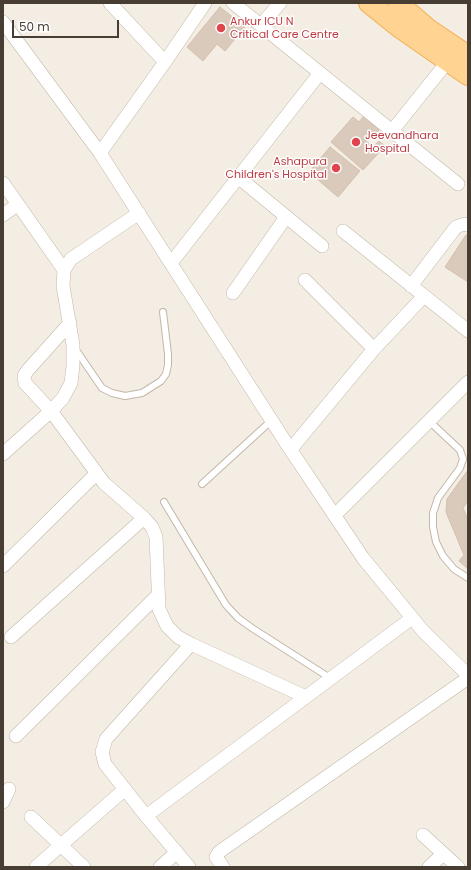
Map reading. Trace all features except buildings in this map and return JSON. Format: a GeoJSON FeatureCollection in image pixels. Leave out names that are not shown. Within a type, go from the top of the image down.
{"type":"FeatureCollection","features":[{"type":"Feature","properties":{"kind":"main road"},"geometry":{"type":"LineString","coordinates":[[369,3],[399,27],[468,75]]}},
{"type":"Feature","properties":{"kind":"main road"},"geometry":{"type":"LineString","coordinates":[[398,3],[428,29],[468,56]]}},
{"type":"Feature","properties":{"kind":"street"},"geometry":{"type":"LineString","coordinates":[[110,3],[165,62]]}},
{"type":"Feature","properties":{"kind":"street"},"geometry":{"type":"LineString","coordinates":[[100,153],[205,3]]}},
{"type":"Feature","properties":{"kind":"street"},"geometry":{"type":"LineString","coordinates":[[233,3],[458,184]]}},
{"type":"Feature","properties":{"kind":"street"},"geometry":{"type":"LineString","coordinates":[[261,25],[280,3]]}},
{"type":"Feature","properties":{"kind":"street"},"geometry":{"type":"LineString","coordinates":[[3,22],[100,153],[363,558],[423,631],[468,675]]}},
{"type":"Feature","properties":{"kind":"street"},"geometry":{"type":"LineString","coordinates":[[392,131],[448,61]]}},
{"type":"Feature","properties":{"kind":"street"},"geometry":{"type":"LineString","coordinates":[[171,263],[320,73]]}},
{"type":"Feature","properties":{"kind":"street"},"geometry":{"type":"LineString","coordinates":[[238,177],[322,246]]}},
{"type":"Feature","properties":{"kind":"street"},"geometry":{"type":"LineString","coordinates":[[3,183],[64,270]]}},
{"type":"Feature","properties":{"kind":"street"},"geometry":{"type":"LineString","coordinates":[[3,215],[18,204]]}},
{"type":"Feature","properties":{"kind":"street"},"geometry":{"type":"LineString","coordinates":[[3,454],[50,412],[62,398],[71,382],[74,366],[73,345],[63,286],[64,270],[71,259],[139,213]]}},
{"type":"Feature","properties":{"kind":"street"},"geometry":{"type":"LineString","coordinates":[[233,293],[286,217]]}},
{"type":"Feature","properties":{"kind":"street"},"geometry":{"type":"LineString","coordinates":[[411,286],[456,227],[464,224],[468,225]]}},
{"type":"Feature","properties":{"kind":"street"},"geometry":{"type":"LineString","coordinates":[[344,231],[468,331]]}},
{"type":"Feature","properties":{"kind":"street"},"geometry":{"type":"LineString","coordinates":[[305,280],[374,349]]}},
{"type":"Feature","properties":{"kind":"street"},"geometry":{"type":"LineString","coordinates":[[291,449],[374,349],[424,296]]}},
{"type":"Feature","properties":{"kind":"street"},"geometry":{"type":"LineString","coordinates":[[70,323],[27,370],[24,376],[25,383],[50,412],[96,474],[152,527],[156,537],[159,609],[167,626],[178,637],[191,644],[306,697]]}},
{"type":"Feature","properties":{"kind":"street"},"geometry":{"type":"LineString","coordinates":[[335,515],[468,382]]}},
{"type":"Feature","properties":{"kind":"street"},"geometry":{"type":"LineString","coordinates":[[3,566],[96,474]]}},
{"type":"Feature","properties":{"kind":"street"},"geometry":{"type":"LineString","coordinates":[[11,637],[144,518]]}},
{"type":"Feature","properties":{"kind":"street"},"geometry":{"type":"LineString","coordinates":[[16,736],[158,595]]}},
{"type":"Feature","properties":{"kind":"street"},"geometry":{"type":"LineString","coordinates":[[146,816],[412,618]]}},
{"type":"Feature","properties":{"kind":"street"},"geometry":{"type":"LineString","coordinates":[[189,867],[105,764],[102,752],[106,739],[191,644]]}},
{"type":"Feature","properties":{"kind":"street"},"geometry":{"type":"LineString","coordinates":[[222,867],[216,857],[218,852],[468,678]]}},
{"type":"Feature","properties":{"kind":"street"},"geometry":{"type":"LineString","coordinates":[[3,802],[9,789]]}},
{"type":"Feature","properties":{"kind":"street"},"geometry":{"type":"LineString","coordinates":[[36,867],[125,789]]}},
{"type":"Feature","properties":{"kind":"street"},"geometry":{"type":"LineString","coordinates":[[31,817],[84,867]]}},
{"type":"Feature","properties":{"kind":"street"},"geometry":{"type":"LineString","coordinates":[[423,834],[458,867]]}},
{"type":"Feature","properties":{"kind":"street"},"geometry":{"type":"LineString","coordinates":[[160,867],[177,852]]}},
{"type":"Feature","properties":{"kind":"street"},"geometry":{"type":"LineString","coordinates":[[429,867],[444,854]]}},
{"type":"Feature","properties":{"kind":"lane"},"geometry":{"type":"LineString","coordinates":[[73,345],[102,388],[112,393],[125,396],[142,393],[161,381],[166,374],[168,354],[163,312]]}},
{"type":"Feature","properties":{"kind":"lane"},"geometry":{"type":"LineString","coordinates":[[202,484],[272,420]]}},
{"type":"Feature","properties":{"kind":"lane"},"geometry":{"type":"LineString","coordinates":[[429,421],[460,450],[463,459],[460,468],[438,498],[433,513],[433,527],[436,542],[444,556],[454,568],[468,578]]}},
{"type":"Feature","properties":{"kind":"lane"},"geometry":{"type":"LineString","coordinates":[[164,502],[226,605],[252,628],[331,679]]}},
{"type":"Feature","properties":{"kind":"place","name":"Ankur ICU N Critical Care Centre"},"geometry":{"type":"Point","coordinates":[221,28]}},
{"type":"Feature","properties":{"kind":"place","name":"Jeevandhara Hospital"},"geometry":{"type":"Point","coordinates":[356,142]}},
{"type":"Feature","properties":{"kind":"place","name":"Ashapura Children's Hospital"},"geometry":{"type":"Point","coordinates":[336,168]}}]}
